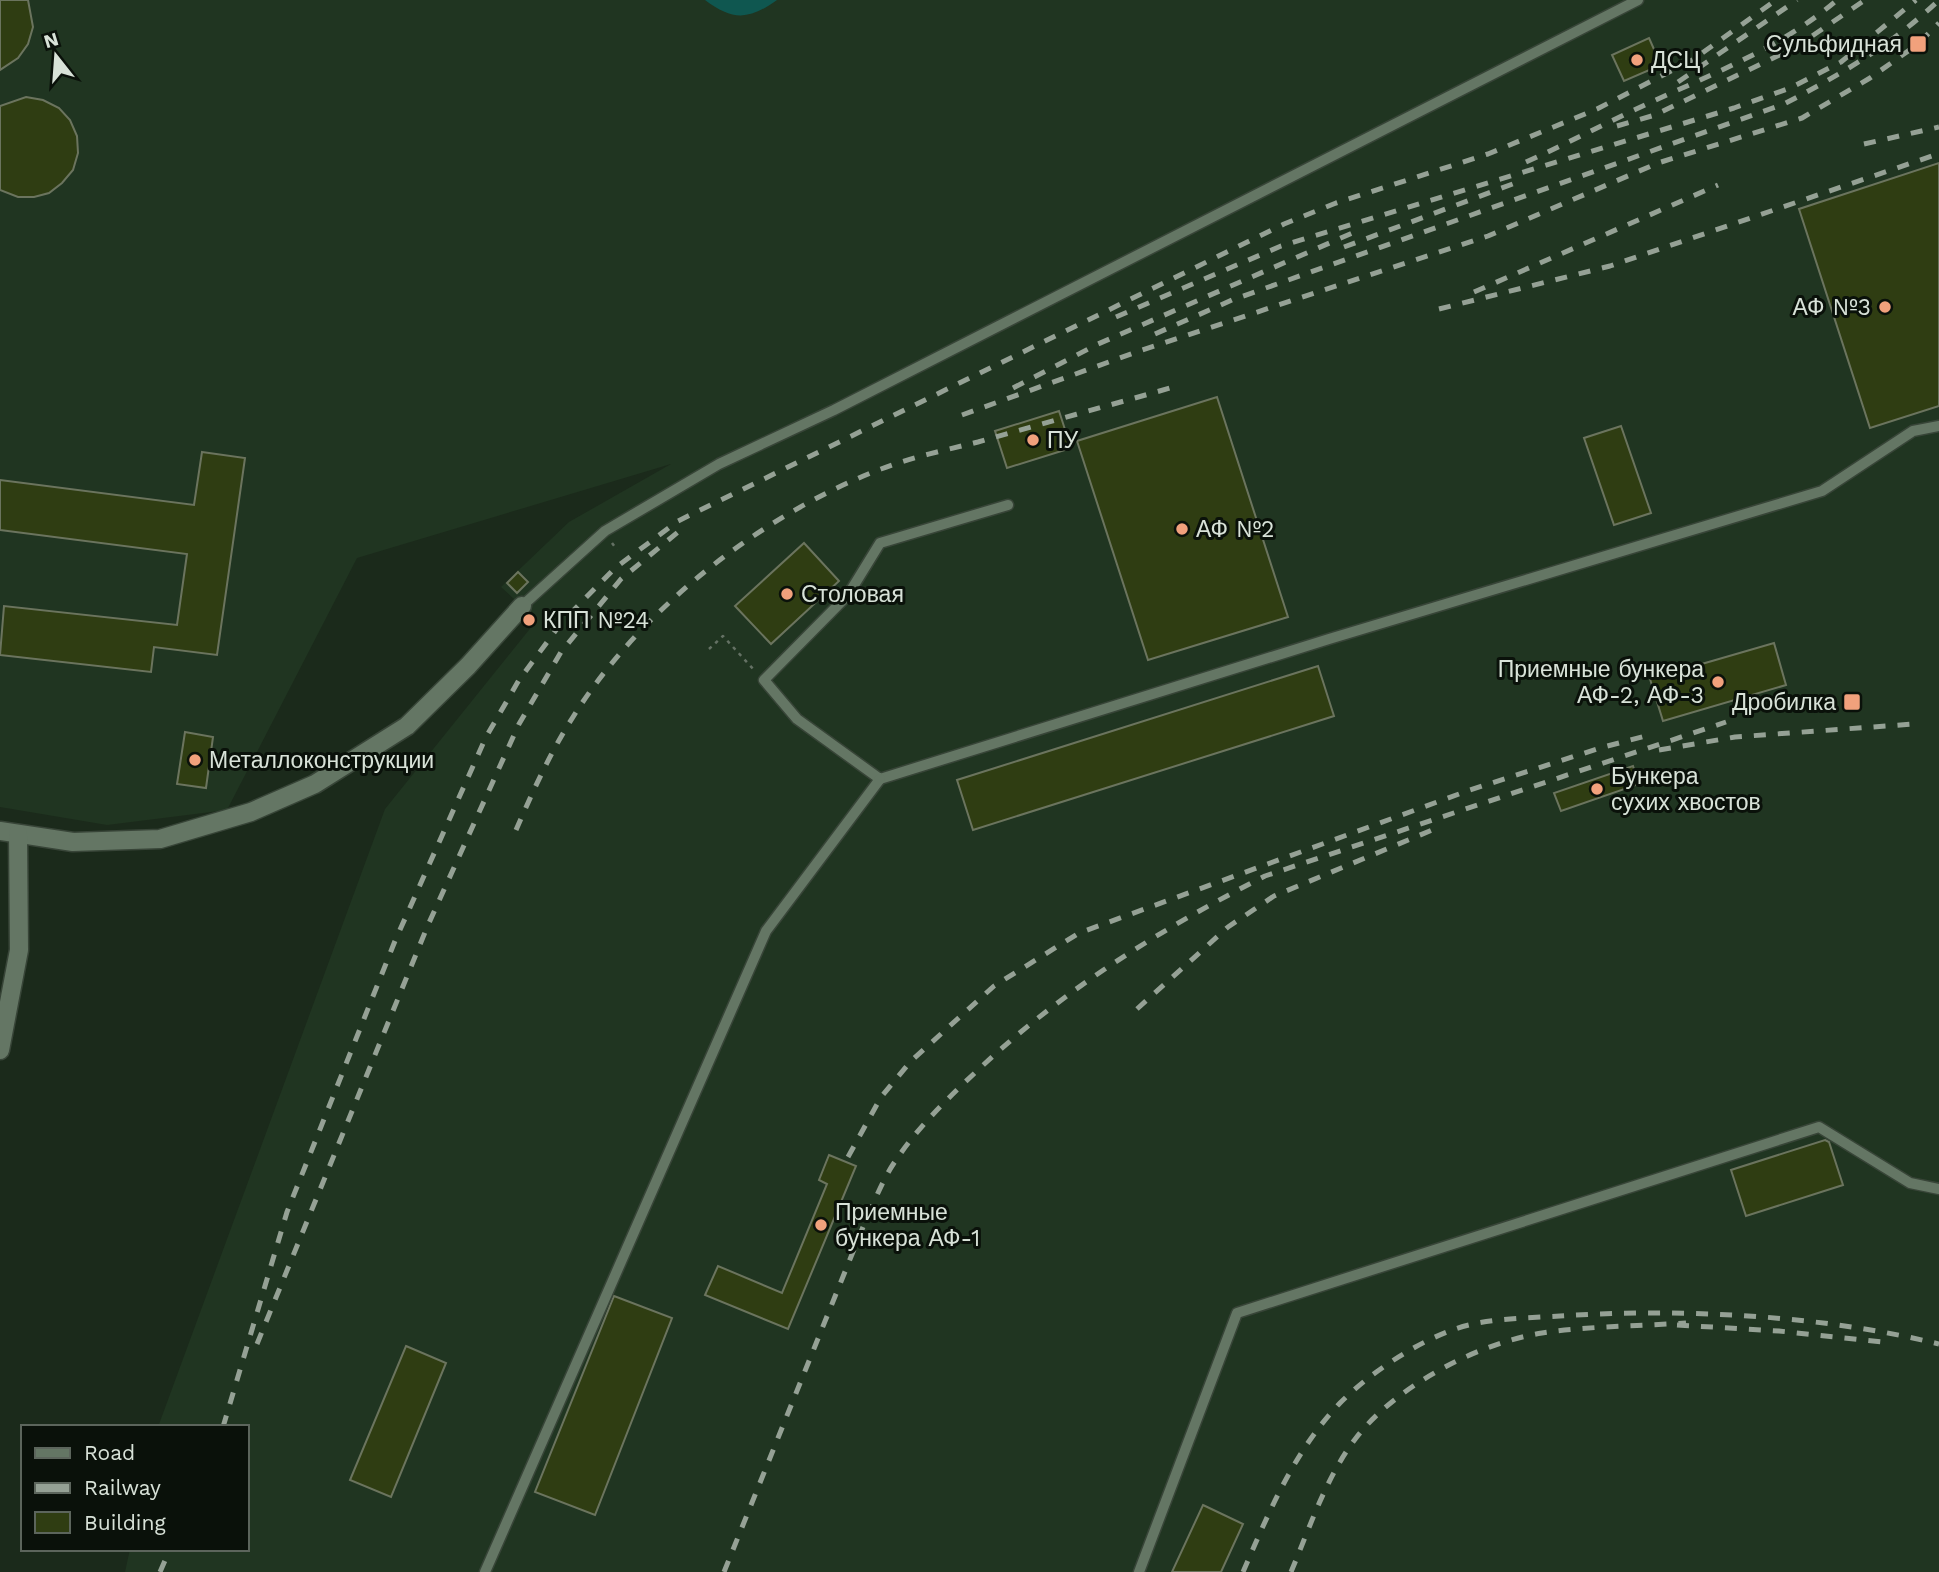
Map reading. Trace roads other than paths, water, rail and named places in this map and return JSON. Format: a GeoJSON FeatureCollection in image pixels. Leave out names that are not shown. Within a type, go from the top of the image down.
{"type":"FeatureCollection","features":[{"type":"Feature","properties":{"kind":"street"},"geometry":{"type":"LineString","coordinates":[[0,831],[73,842],[160,839],[251,812],[315,784],[407,726],[468,666],[522,606]]}},
{"type":"Feature","properties":{"kind":"street"},"geometry":{"type":"LineString","coordinates":[[0,1050],[19,950],[18,834]]}},
{"type":"Feature","properties":{"kind":"lane"},"geometry":{"type":"LineString","coordinates":[[522,606],[604,531],[719,464],[835,410],[1638,0]]}},
{"type":"Feature","properties":{"kind":"lane"},"geometry":{"type":"LineString","coordinates":[[485,1572],[766,931],[880,779],[1329,639],[1822,491],[1913,431],[1939,426]]}},
{"type":"Feature","properties":{"kind":"lane"},"geometry":{"type":"LineString","coordinates":[[880,779],[797,719],[764,680],[848,595],[880,543],[1007,505]]}},
{"type":"Feature","properties":{"kind":"lane"},"geometry":{"type":"LineString","coordinates":[[1139,1572],[1237,1313],[1819,1126],[1910,1183],[1939,1189]]}},
{"type":"Feature","properties":{"kind":"water"},"geometry":{"type":"Polygon","coordinates":[[[705,0],[777,0],[758,11],[733,15],[705,0]]]}},
{"type":"Feature","properties":{"kind":"railway"},"geometry":{"type":"LineString","coordinates":[[224,1425],[287,1212],[395,941],[486,737],[519,680],[562,622],[615,568],[678,521],[1284,224],[1336,203],[1488,154],[1597,109],[1694,59],[1776,0]]}},
{"type":"Feature","properties":{"kind":"railway"},"geometry":{"type":"LineString","coordinates":[[1678,82],[1797,0]]}},
{"type":"Feature","properties":{"kind":"railway"},"geometry":{"type":"LineString","coordinates":[[1526,162],[1764,49],[1814,18],[1837,0]]}},
{"type":"Feature","properties":{"kind":"railway"},"geometry":{"type":"LineString","coordinates":[[1617,126],[1655,115],[1796,47],[1865,0]]}},
{"type":"Feature","properties":{"kind":"railway"},"geometry":{"type":"LineString","coordinates":[[1116,317],[1281,246],[1734,108],[1790,88],[1841,62],[1916,0]]}},
{"type":"Feature","properties":{"kind":"railway"},"geometry":{"type":"LineString","coordinates":[[1155,334],[1232,300],[1784,104],[1865,58],[1903,31],[1939,0]]}},
{"type":"Feature","properties":{"kind":"railway"},"geometry":{"type":"LineString","coordinates":[[962,415],[1142,350],[1488,236],[1658,163],[1802,118],[1870,78],[1918,44],[1939,23]]}},
{"type":"Feature","properties":{"kind":"railway"},"geometry":{"type":"LineString","coordinates":[[1864,144],[1939,127]]}},
{"type":"Feature","properties":{"kind":"railway"},"geometry":{"type":"LineString","coordinates":[[1439,309],[1610,266],[1932,156],[1939,150]]}},
{"type":"Feature","properties":{"kind":"railway"},"geometry":{"type":"LineString","coordinates":[[1344,247],[1518,182]]}},
{"type":"Feature","properties":{"kind":"railway"},"geometry":{"type":"LineString","coordinates":[[1474,292],[1718,185]]}},
{"type":"Feature","properties":{"kind":"railway"},"geometry":{"type":"LineString","coordinates":[[1013,388],[1098,344],[1357,231]]}},
{"type":"Feature","properties":{"kind":"railway"},"geometry":{"type":"LineString","coordinates":[[516,830],[557,744],[601,677],[669,602],[708,569],[750,539],[793,511],[881,469],[1177,386]]}},
{"type":"Feature","properties":{"kind":"railway"},"geometry":{"type":"LineString","coordinates":[[257,1344],[428,925],[519,724],[561,652],[621,579],[678,532]]}},
{"type":"Feature","properties":{"kind":"railway"},"geometry":{"type":"LineString","coordinates":[[724,1572],[867,1217],[888,1173],[914,1135],[935,1112],[1011,1040],[1115,962],[1188,917],[1265,876],[1726,722]]}},
{"type":"Feature","properties":{"kind":"railway"},"geometry":{"type":"LineString","coordinates":[[1659,750],[1735,737],[1913,724]]}},
{"type":"Feature","properties":{"kind":"railway"},"geometry":{"type":"LineString","coordinates":[[848,1157],[881,1097],[911,1061],[994,986],[1079,933],[1470,790],[1600,748],[1653,734]]}},
{"type":"Feature","properties":{"kind":"railway"},"geometry":{"type":"LineString","coordinates":[[1137,1009],[1228,927],[1274,896],[1437,828]]}},
{"type":"Feature","properties":{"kind":"railway"},"geometry":{"type":"LineString","coordinates":[[1243,1572],[1296,1462],[1309,1441],[1340,1403],[1379,1370],[1424,1342],[1455,1329],[1521,1318],[1606,1314],[1702,1314],[1847,1326],[1939,1344]]}},
{"type":"Feature","properties":{"kind":"railway"},"geometry":{"type":"LineString","coordinates":[[1291,1572],[1319,1503],[1345,1453],[1373,1419],[1416,1385],[1466,1357],[1517,1338],[1578,1329],[1686,1323]]}},
{"type":"Feature","properties":{"kind":"railway"},"geometry":{"type":"LineString","coordinates":[[1677,1325],[1779,1331],[1882,1342]]}},
{"type":"Feature","properties":{"kind":"railway"},"geometry":{"type":"LineString","coordinates":[[160,1572],[169,1551]]}},
{"type":"Feature","properties":{"kind":"place","name":"Сульфидная"},"geometry":{"type":"Point","coordinates":[1918,44]}},
{"type":"Feature","properties":{"kind":"place","name":"ДСЦ"},"geometry":{"type":"Point","coordinates":[1637,60]}},
{"type":"Feature","properties":{"kind":"place","name":"АФ №3"},"geometry":{"type":"Point","coordinates":[1885,307]}},
{"type":"Feature","properties":{"kind":"place","name":"ПУ"},"geometry":{"type":"Point","coordinates":[1033,440]}},
{"type":"Feature","properties":{"kind":"place","name":"АФ №2"},"geometry":{"type":"Point","coordinates":[1182,529]}},
{"type":"Feature","properties":{"kind":"place","name":"Столовая"},"geometry":{"type":"Point","coordinates":[787,594]}},
{"type":"Feature","properties":{"kind":"place","name":"КПП №24"},"geometry":{"type":"Point","coordinates":[529,620]}},
{"type":"Feature","properties":{"kind":"place","name":"Приемные бункера АФ-2, АФ-3"},"geometry":{"type":"Point","coordinates":[1718,682]}},
{"type":"Feature","properties":{"kind":"place","name":"Дробилка"},"geometry":{"type":"Point","coordinates":[1852,702]}},
{"type":"Feature","properties":{"kind":"place","name":"Металлоконструкции"},"geometry":{"type":"Point","coordinates":[195,760]}},
{"type":"Feature","properties":{"kind":"place","name":"Бункера сухих хвостов"},"geometry":{"type":"Point","coordinates":[1597,789]}},
{"type":"Feature","properties":{"kind":"place","name":"Приемные бункера АФ-1"},"geometry":{"type":"Point","coordinates":[821,1225]}}]}
